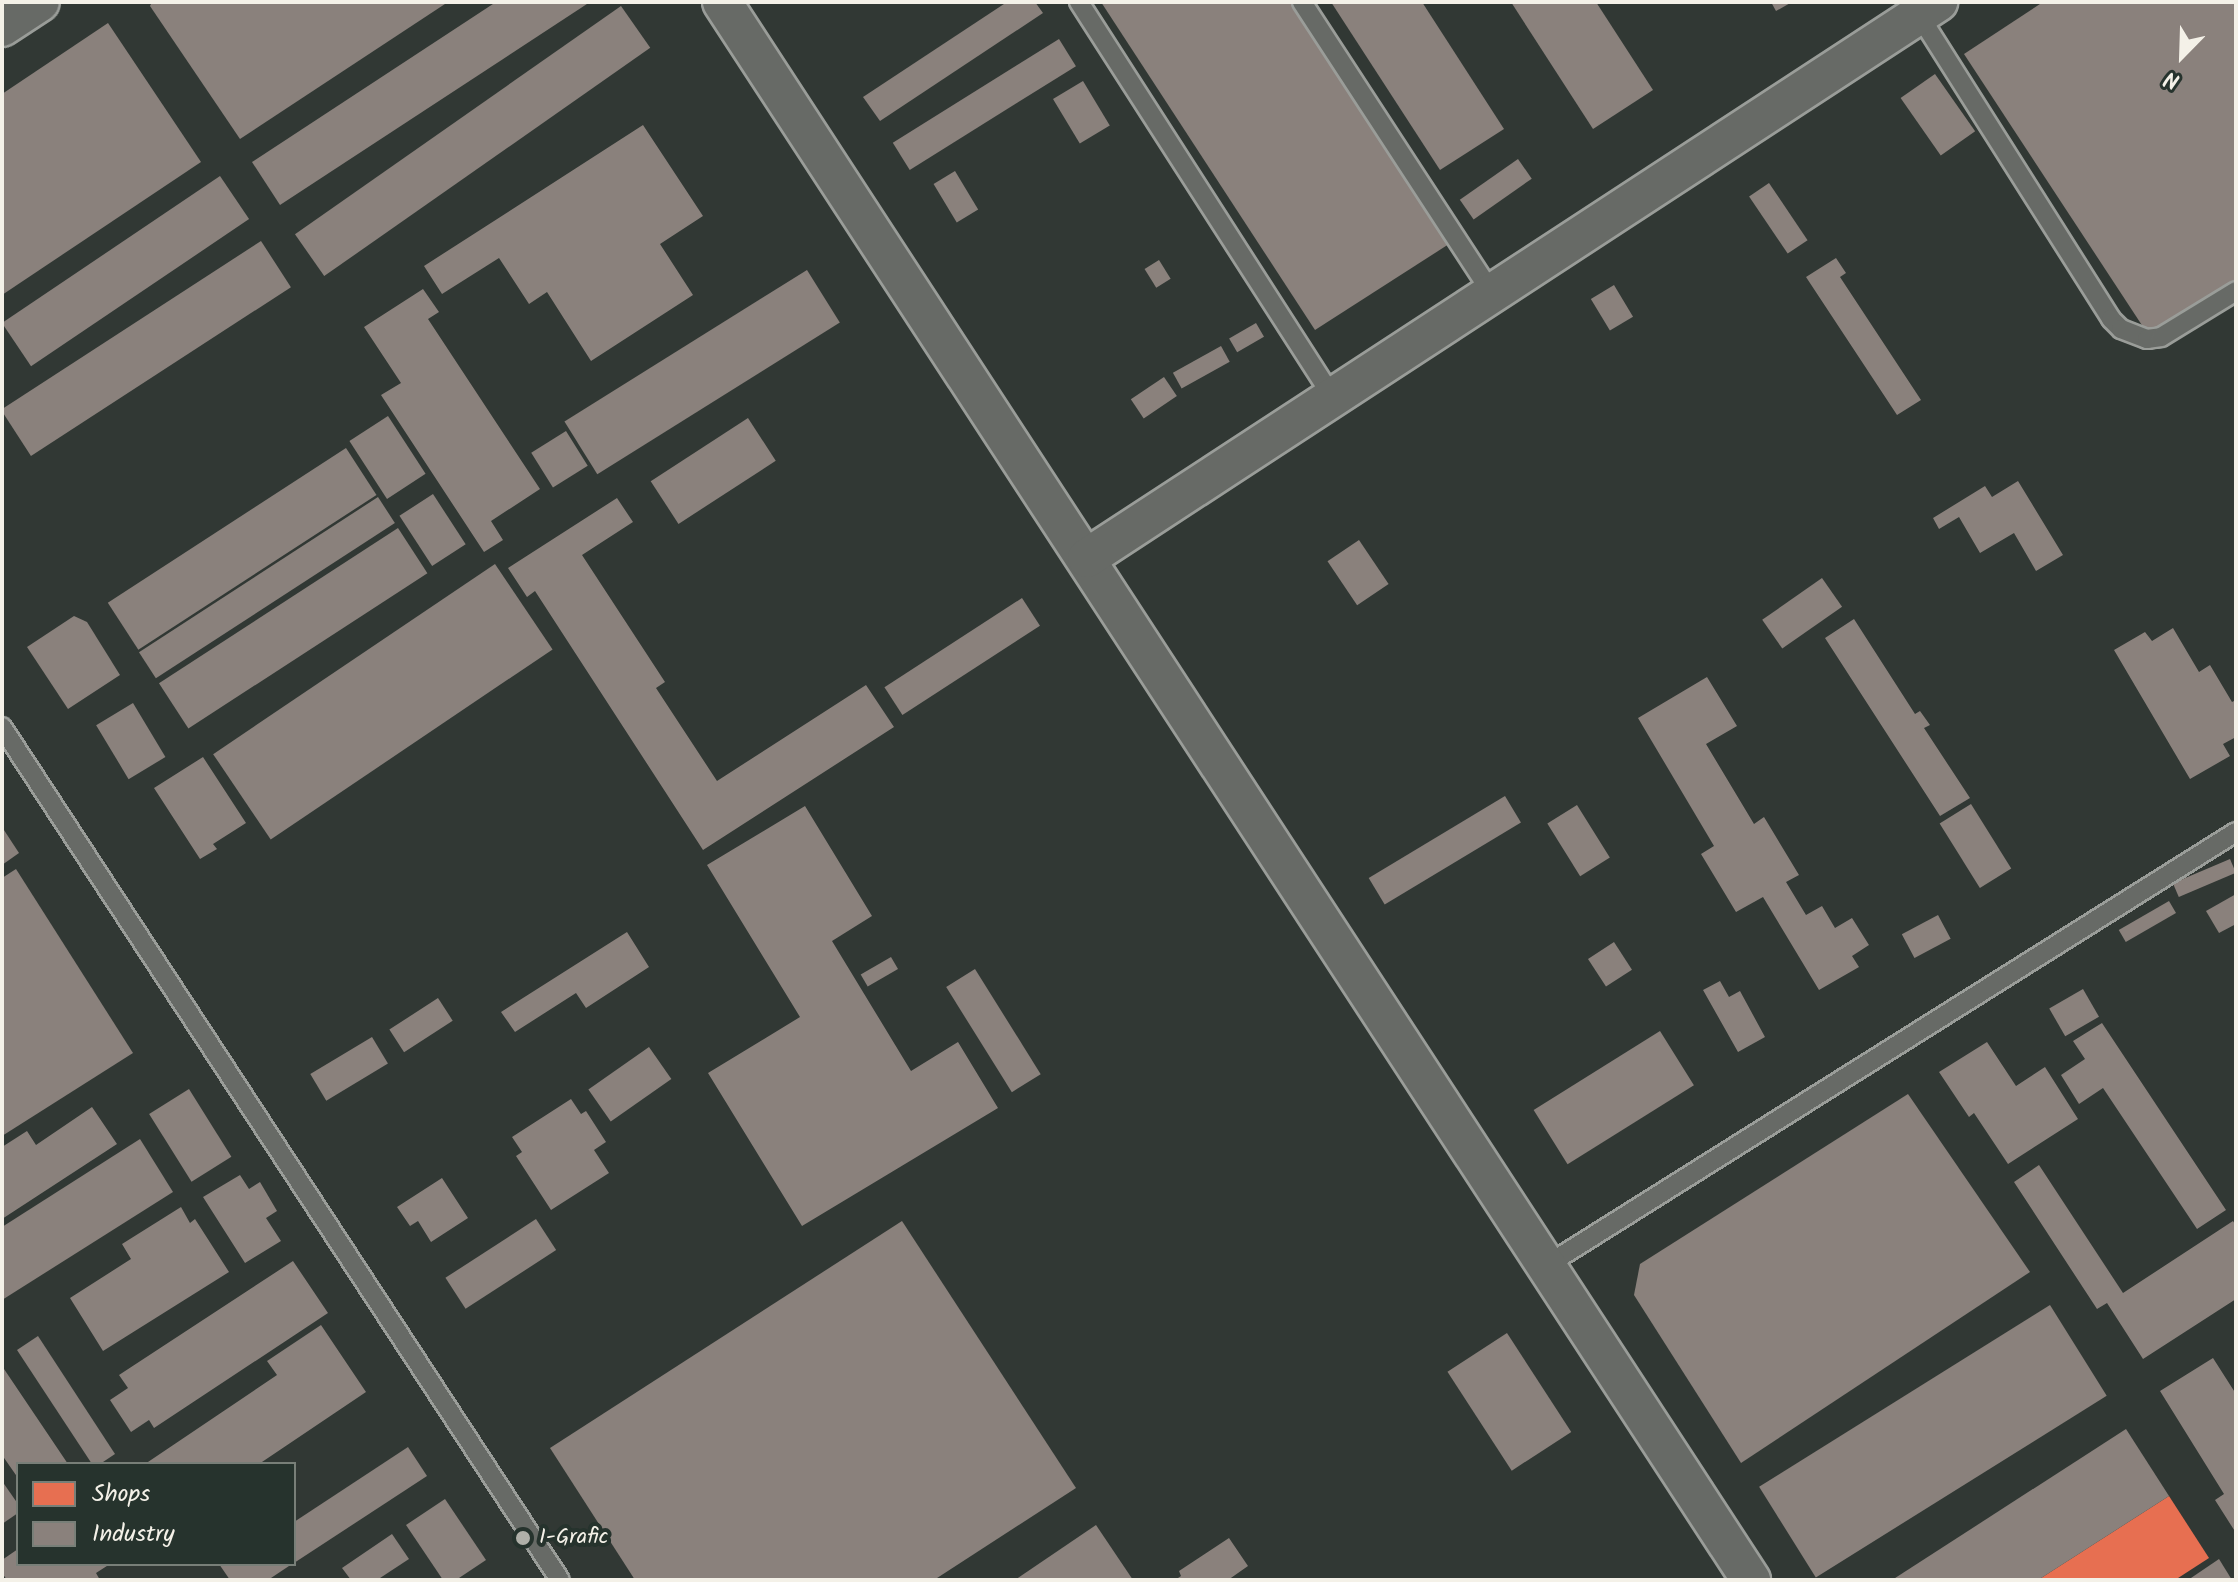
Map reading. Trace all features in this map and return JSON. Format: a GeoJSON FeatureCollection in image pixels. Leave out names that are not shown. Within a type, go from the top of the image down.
{"type":"FeatureCollection","features":[{"type":"Feature","properties":{"kind":"street"},"geometry":{"type":"LineString","coordinates":[[2,27],[40,2]]}},
{"type":"Feature","properties":{"kind":"street"},"geometry":{"type":"LineString","coordinates":[[722,2],[1751,1580]]}},
{"type":"Feature","properties":{"kind":"street"},"geometry":{"type":"LineString","coordinates":[[1087,558],[1928,8]]}},
{"type":"Feature","properties":{"kind":"lane"},"geometry":{"type":"LineString","coordinates":[[1079,2],[1333,397]]}},
{"type":"Feature","properties":{"kind":"lane"},"geometry":{"type":"LineString","coordinates":[[1302,2],[1492,293]]}},
{"type":"Feature","properties":{"kind":"lane"},"geometry":{"type":"LineString","coordinates":[[1928,8],[2111,319],[2121,329],[2147,339],[2161,337],[2236,291]]}},
{"type":"Feature","properties":{"kind":"lane"},"geometry":{"type":"LineString","coordinates":[[2,727],[560,1580]]}},
{"type":"Feature","properties":{"kind":"lane"},"geometry":{"type":"LineString","coordinates":[[1547,1265],[2236,832]]}},
{"type":"Feature","properties":{"kind":"building: Shops"},"geometry":{"type":"Polygon","coordinates":[[[2169,1496],[2209,1558],[2175,1580],[2038,1580],[2169,1496]]]}},
{"type":"Feature","properties":{"kind":"building: Industry"},"geometry":{"type":"Polygon","coordinates":[[[152,2],[448,2],[240,139],[150,6],[152,2]]]}},
{"type":"Feature","properties":{"kind":"building: Industry"},"geometry":{"type":"Polygon","coordinates":[[[496,2],[590,2],[280,205],[252,162],[496,2]]]}},
{"type":"Feature","properties":{"kind":"building: Industry"},"geometry":{"type":"Polygon","coordinates":[[[1007,2],[1035,2],[1043,13],[880,121],[863,97],[1007,2]]]}},
{"type":"Feature","properties":{"kind":"building: Industry"},"geometry":{"type":"Polygon","coordinates":[[[1101,2],[1291,2],[1449,244],[1315,330],[1101,2]]]}},
{"type":"Feature","properties":{"kind":"building: Industry"},"geometry":{"type":"Polygon","coordinates":[[[1331,2],[1422,2],[1504,129],[1440,170],[1331,2]]]}},
{"type":"Feature","properties":{"kind":"building: Industry"},"geometry":{"type":"Polygon","coordinates":[[[1511,2],[1596,2],[1653,90],[1593,129],[1511,2]]]}},
{"type":"Feature","properties":{"kind":"building: Industry"},"geometry":{"type":"Polygon","coordinates":[[[1771,2],[1792,2],[1776,11],[1771,2]]]}},
{"type":"Feature","properties":{"kind":"building: Industry"},"geometry":{"type":"Polygon","coordinates":[[[2043,2],[2236,2],[2236,280],[2149,336],[1964,54],[2043,2]]]}},
{"type":"Feature","properties":{"kind":"building: Industry"},"geometry":{"type":"Polygon","coordinates":[[[621,6],[650,48],[324,276],[295,234],[621,6]]]}},
{"type":"Feature","properties":{"kind":"building: Industry"},"geometry":{"type":"Polygon","coordinates":[[[108,23],[201,162],[2,295],[2,94],[108,23]]]}},
{"type":"Feature","properties":{"kind":"building: Industry"},"geometry":{"type":"Polygon","coordinates":[[[1059,39],[1076,66],[910,170],[893,143],[1059,39]]]}},
{"type":"Feature","properties":{"kind":"building: Industry"},"geometry":{"type":"Polygon","coordinates":[[[1935,74],[1975,131],[1941,155],[1901,98],[1935,74]]]}},
{"type":"Feature","properties":{"kind":"building: Industry"},"geometry":{"type":"Polygon","coordinates":[[[1083,81],[1110,126],[1080,144],[1053,99],[1083,81]]]}},
{"type":"Feature","properties":{"kind":"building: Industry"},"geometry":{"type":"Polygon","coordinates":[[[643,125],[703,216],[660,244],[693,295],[591,361],[547,292],[529,304],[499,258],[442,294],[424,266],[643,125]]]}},
{"type":"Feature","properties":{"kind":"building: Industry"},"geometry":{"type":"Polygon","coordinates":[[[1518,159],[1532,179],[1474,219],[1460,200],[1518,159]]]}},
{"type":"Feature","properties":{"kind":"building: Industry"},"geometry":{"type":"Polygon","coordinates":[[[955,171],[978,210],[957,222],[934,184],[955,171]]]}},
{"type":"Feature","properties":{"kind":"building: Industry"},"geometry":{"type":"Polygon","coordinates":[[[220,176],[249,219],[31,366],[2,323],[220,176]]]}},
{"type":"Feature","properties":{"kind":"building: Industry"},"geometry":{"type":"Polygon","coordinates":[[[1769,183],[1808,240],[1788,254],[1749,196],[1769,183]]]}},
{"type":"Feature","properties":{"kind":"building: Industry"},"geometry":{"type":"Polygon","coordinates":[[[261,241],[291,287],[31,456],[2,409],[261,241]]]}},
{"type":"Feature","properties":{"kind":"building: Industry"},"geometry":{"type":"Polygon","coordinates":[[[1836,258],[1846,273],[1840,277],[1921,400],[1897,415],[1806,277],[1836,258]]]}},
{"type":"Feature","properties":{"kind":"building: Industry"},"geometry":{"type":"Polygon","coordinates":[[[1159,260],[1171,279],[1156,288],[1145,269],[1159,260]]]}},
{"type":"Feature","properties":{"kind":"building: Industry"},"geometry":{"type":"Polygon","coordinates":[[[807,270],[840,323],[597,474],[564,422],[807,270]]]}},
{"type":"Feature","properties":{"kind":"building: Industry"},"geometry":{"type":"Polygon","coordinates":[[[1614,285],[1633,317],[1610,331],[1591,299],[1614,285]]]}},
{"type":"Feature","properties":{"kind":"building: Industry"},"geometry":{"type":"Polygon","coordinates":[[[423,289],[439,312],[428,319],[540,489],[491,521],[503,540],[484,552],[381,395],[401,383],[364,327],[423,289]]]}},
{"type":"Feature","properties":{"kind":"building: Industry"},"geometry":{"type":"Polygon","coordinates":[[[1256,323],[1264,337],[1237,352],[1229,338],[1256,323]]]}},
{"type":"Feature","properties":{"kind":"building: Industry"},"geometry":{"type":"Polygon","coordinates":[[[1221,346],[1230,362],[1182,388],[1173,373],[1221,346]]]}},
{"type":"Feature","properties":{"kind":"building: Industry"},"geometry":{"type":"Polygon","coordinates":[[[1164,377],[1177,396],[1144,418],[1131,399],[1164,377]]]}},
{"type":"Feature","properties":{"kind":"building: Industry"},"geometry":{"type":"Polygon","coordinates":[[[388,416],[426,474],[387,499],[349,441],[388,416]]]}},
{"type":"Feature","properties":{"kind":"building: Industry"},"geometry":{"type":"Polygon","coordinates":[[[748,418],[776,461],[678,524],[651,481],[748,418]]]}},
{"type":"Feature","properties":{"kind":"building: Industry"},"geometry":{"type":"Polygon","coordinates":[[[566,431],[588,466],[553,487],[531,453],[566,431]]]}},
{"type":"Feature","properties":{"kind":"building: Industry"},"geometry":{"type":"Polygon","coordinates":[[[346,448],[376,495],[138,650],[108,603],[346,448]]]}},
{"type":"Feature","properties":{"kind":"building: Industry"},"geometry":{"type":"Polygon","coordinates":[[[2018,481],[2063,555],[2036,571],[2014,533],[1980,553],[1959,517],[1939,529],[1933,518],[1985,486],[1992,497],[2018,481]]]}},
{"type":"Feature","properties":{"kind":"building: Industry"},"geometry":{"type":"Polygon","coordinates":[[[433,494],[466,544],[432,566],[399,516],[433,494]]]}},
{"type":"Feature","properties":{"kind":"building: Industry"},"geometry":{"type":"Polygon","coordinates":[[[378,497],[395,523],[156,678],[139,652],[378,497]]]}},
{"type":"Feature","properties":{"kind":"building: Industry"},"geometry":{"type":"Polygon","coordinates":[[[617,498],[633,522],[582,555],[665,682],[656,688],[717,781],[866,685],[894,727],[703,850],[535,591],[527,597],[508,568],[617,498]]]}},
{"type":"Feature","properties":{"kind":"building: Industry"},"geometry":{"type":"Polygon","coordinates":[[[398,528],[427,573],[188,729],[159,683],[398,528]]]}},
{"type":"Feature","properties":{"kind":"building: Industry"},"geometry":{"type":"Polygon","coordinates":[[[1359,540],[1389,584],[1357,605],[1327,561],[1359,540]]]}},
{"type":"Feature","properties":{"kind":"building: Industry"},"geometry":{"type":"Polygon","coordinates":[[[495,564],[553,649],[271,840],[213,754],[495,564]]]}},
{"type":"Feature","properties":{"kind":"building: Industry"},"geometry":{"type":"Polygon","coordinates":[[[1822,578],[1842,607],[1782,649],[1762,620],[1822,578]]]}},
{"type":"Feature","properties":{"kind":"building: Industry"},"geometry":{"type":"Polygon","coordinates":[[[1022,598],[1040,626],[902,715],[884,687],[1022,598]]]}},
{"type":"Feature","properties":{"kind":"building: Industry"},"geometry":{"type":"Polygon","coordinates":[[[74,616],[87,622],[120,675],[68,709],[27,647],[74,616]]]}},
{"type":"Feature","properties":{"kind":"building: Industry"},"geometry":{"type":"Polygon","coordinates":[[[1854,619],[1915,714],[1920,711],[1930,725],[1924,728],[1970,798],[1940,816],[1825,638],[1854,619]]]}},
{"type":"Feature","properties":{"kind":"building: Industry"},"geometry":{"type":"Polygon","coordinates":[[[2173,628],[2199,672],[2210,665],[2232,702],[2236,700],[2236,737],[2223,744],[2230,756],[2190,779],[2114,650],[2145,632],[2152,641],[2173,628]]]}},
{"type":"Feature","properties":{"kind":"building: Industry"},"geometry":{"type":"Polygon","coordinates":[[[1707,677],[1737,726],[1706,744],[1754,824],[1764,817],[1799,875],[1786,882],[1806,915],[1822,906],[1835,928],[1852,918],[1869,945],[1852,956],[1859,967],[1819,990],[1763,897],[1736,912],[1701,854],[1714,846],[1638,718],[1707,677]]]}},
{"type":"Feature","properties":{"kind":"building: Industry"},"geometry":{"type":"Polygon","coordinates":[[[133,703],[165,757],[129,779],[96,725],[133,703]]]}},
{"type":"Feature","properties":{"kind":"building: Industry"},"geometry":{"type":"Polygon","coordinates":[[[203,757],[246,823],[213,844],[217,849],[200,859],[154,788],[203,757]]]}},
{"type":"Feature","properties":{"kind":"building: Industry"},"geometry":{"type":"Polygon","coordinates":[[[1505,796],[1521,823],[1385,904],[1369,878],[1505,796]]]}},
{"type":"Feature","properties":{"kind":"building: Industry"},"geometry":{"type":"Polygon","coordinates":[[[1971,804],[2011,868],[1980,888],[1940,824],[1971,804]]]}},
{"type":"Feature","properties":{"kind":"building: Industry"},"geometry":{"type":"Polygon","coordinates":[[[1577,805],[1610,858],[1580,876],[1547,824],[1577,805]]]}},
{"type":"Feature","properties":{"kind":"building: Industry"},"geometry":{"type":"Polygon","coordinates":[[[805,806],[872,916],[832,941],[911,1071],[958,1042],[998,1108],[802,1226],[708,1073],[800,1017],[707,865],[805,806]]]}},
{"type":"Feature","properties":{"kind":"building: Industry"},"geometry":{"type":"Polygon","coordinates":[[[2,827],[19,853],[2,865],[2,827]]]}},
{"type":"Feature","properties":{"kind":"building: Industry"},"geometry":{"type":"Polygon","coordinates":[[[2230,859],[2236,873],[2179,897],[2173,883],[2230,859]]]}},
{"type":"Feature","properties":{"kind":"building: Industry"},"geometry":{"type":"Polygon","coordinates":[[[16,869],[133,1053],[2,1136],[2,878],[16,869]]]}},
{"type":"Feature","properties":{"kind":"building: Industry"},"geometry":{"type":"Polygon","coordinates":[[[2236,894],[2236,924],[2219,933],[2206,911],[2236,894]]]}},
{"type":"Feature","properties":{"kind":"building: Industry"},"geometry":{"type":"Polygon","coordinates":[[[2169,901],[2176,913],[2126,942],[2119,930],[2169,901]]]}},
{"type":"Feature","properties":{"kind":"building: Industry"},"geometry":{"type":"Polygon","coordinates":[[[1938,915],[1951,939],[1914,958],[1902,934],[1938,915]]]}},
{"type":"Feature","properties":{"kind":"building: Industry"},"geometry":{"type":"Polygon","coordinates":[[[627,932],[649,967],[586,1008],[576,993],[515,1032],[501,1012],[627,932]]]}},
{"type":"Feature","properties":{"kind":"building: Industry"},"geometry":{"type":"Polygon","coordinates":[[[1614,942],[1632,970],[1606,987],[1588,959],[1614,942]]]}},
{"type":"Feature","properties":{"kind":"building: Industry"},"geometry":{"type":"Polygon","coordinates":[[[891,957],[898,969],[868,987],[861,974],[891,957]]]}},
{"type":"Feature","properties":{"kind":"building: Industry"},"geometry":{"type":"Polygon","coordinates":[[[975,969],[1041,1074],[1012,1092],[946,987],[975,969]]]}},
{"type":"Feature","properties":{"kind":"building: Industry"},"geometry":{"type":"Polygon","coordinates":[[[1720,981],[1729,997],[1740,991],[1765,1037],[1738,1052],[1703,990],[1720,981]]]}},
{"type":"Feature","properties":{"kind":"building: Industry"},"geometry":{"type":"Polygon","coordinates":[[[2083,989],[2099,1017],[2065,1036],[2049,1008],[2083,989]]]}},
{"type":"Feature","properties":{"kind":"building: Industry"},"geometry":{"type":"Polygon","coordinates":[[[438,998],[453,1021],[404,1052],[389,1030],[438,998]]]}},
{"type":"Feature","properties":{"kind":"building: Industry"},"geometry":{"type":"Polygon","coordinates":[[[2102,1023],[2226,1210],[2197,1229],[2103,1088],[2079,1104],[2061,1075],[2085,1059],[2073,1041],[2102,1023]]]}},
{"type":"Feature","properties":{"kind":"building: Industry"},"geometry":{"type":"Polygon","coordinates":[[[1660,1031],[1694,1085],[1568,1164],[1534,1110],[1660,1031]]]}},
{"type":"Feature","properties":{"kind":"building: Industry"},"geometry":{"type":"Polygon","coordinates":[[[372,1037],[388,1064],[326,1101],[310,1074],[372,1037]]]}},
{"type":"Feature","properties":{"kind":"building: Industry"},"geometry":{"type":"Polygon","coordinates":[[[1987,1042],[2016,1086],[2045,1067],[2078,1119],[2008,1164],[1974,1113],[1969,1117],[1939,1072],[1987,1042]]]}},
{"type":"Feature","properties":{"kind":"building: Industry"},"geometry":{"type":"Polygon","coordinates":[[[649,1047],[671,1079],[611,1121],[588,1089],[649,1047]]]}},
{"type":"Feature","properties":{"kind":"building: Industry"},"geometry":{"type":"Polygon","coordinates":[[[189,1089],[231,1157],[192,1182],[149,1114],[189,1089]]]}},
{"type":"Feature","properties":{"kind":"building: Industry"},"geometry":{"type":"Polygon","coordinates":[[[1908,1094],[2030,1272],[1741,1463],[1634,1295],[1640,1264],[1908,1094]]]}},
{"type":"Feature","properties":{"kind":"building: Industry"},"geometry":{"type":"Polygon","coordinates":[[[571,1099],[581,1114],[586,1111],[606,1142],[594,1150],[609,1173],[551,1210],[516,1156],[522,1152],[512,1137],[571,1099]]]}},
{"type":"Feature","properties":{"kind":"building: Industry"},"geometry":{"type":"Polygon","coordinates":[[[92,1107],[117,1144],[2,1219],[2,1147],[27,1131],[36,1145],[92,1107]]]}},
{"type":"Feature","properties":{"kind":"building: Industry"},"geometry":{"type":"Polygon","coordinates":[[[140,1139],[173,1192],[2,1300],[2,1227],[140,1139]]]}},
{"type":"Feature","properties":{"kind":"building: Industry"},"geometry":{"type":"Polygon","coordinates":[[[2039,1165],[2123,1293],[2233,1221],[2236,1226],[2236,1299],[2143,1359],[2107,1303],[2097,1309],[2014,1182],[2039,1165]]]}},
{"type":"Feature","properties":{"kind":"building: Industry"},"geometry":{"type":"Polygon","coordinates":[[[240,1175],[249,1189],[260,1182],[277,1211],[266,1218],[281,1241],[245,1263],[203,1197],[240,1175]]]}},
{"type":"Feature","properties":{"kind":"building: Industry"},"geometry":{"type":"Polygon","coordinates":[[[442,1178],[468,1218],[431,1242],[418,1221],[410,1226],[397,1207],[442,1178]]]}},
{"type":"Feature","properties":{"kind":"building: Industry"},"geometry":{"type":"Polygon","coordinates":[[[181,1207],[190,1223],[195,1219],[229,1272],[103,1351],[70,1298],[131,1259],[122,1244],[181,1207]]]}},
{"type":"Feature","properties":{"kind":"building: Industry"},"geometry":{"type":"Polygon","coordinates":[[[536,1219],[556,1250],[466,1309],[445,1278],[536,1219]]]}},
{"type":"Feature","properties":{"kind":"building: Industry"},"geometry":{"type":"Polygon","coordinates":[[[902,1221],[1076,1488],[934,1580],[635,1580],[550,1448],[902,1221]]]}},
{"type":"Feature","properties":{"kind":"building: Industry"},"geometry":{"type":"Polygon","coordinates":[[[293,1261],[328,1313],[154,1428],[149,1420],[131,1432],[110,1400],[128,1388],[119,1375],[293,1261]]]}},
{"type":"Feature","properties":{"kind":"building: Industry"},"geometry":{"type":"Polygon","coordinates":[[[2050,1305],[2107,1396],[1816,1578],[1759,1487],[2050,1305]]]}},
{"type":"Feature","properties":{"kind":"building: Industry"},"geometry":{"type":"Polygon","coordinates":[[[321,1325],[366,1392],[262,1462],[148,1462],[277,1375],[267,1361],[321,1325]]]}},
{"type":"Feature","properties":{"kind":"building: Industry"},"geometry":{"type":"Polygon","coordinates":[[[1507,1333],[1571,1432],[1512,1471],[1447,1372],[1507,1333]]]}},
{"type":"Feature","properties":{"kind":"building: Industry"},"geometry":{"type":"Polygon","coordinates":[[[38,1336],[115,1454],[103,1462],[91,1462],[17,1350],[38,1336]]]}},
{"type":"Feature","properties":{"kind":"building: Industry"},"geometry":{"type":"Polygon","coordinates":[[[2213,1358],[2236,1394],[2236,1533],[2215,1500],[2224,1494],[2160,1391],[2213,1358]]]}},
{"type":"Feature","properties":{"kind":"building: Industry"},"geometry":{"type":"Polygon","coordinates":[[[2,1366],[67,1462],[16,1462],[16,1475],[2,1455],[2,1366]]]}},
{"type":"Feature","properties":{"kind":"building: Industry"},"geometry":{"type":"Polygon","coordinates":[[[2126,1429],[2169,1496],[2038,1580],[1892,1580],[2126,1429]]]}},
{"type":"Feature","properties":{"kind":"building: Industry"},"geometry":{"type":"Polygon","coordinates":[[[408,1447],[427,1476],[296,1562],[296,1521],[408,1447]]]}},
{"type":"Feature","properties":{"kind":"building: Industry"},"geometry":{"type":"Polygon","coordinates":[[[2,1481],[16,1501],[16,1514],[2,1524],[2,1481]]]}},
{"type":"Feature","properties":{"kind":"building: Industry"},"geometry":{"type":"Polygon","coordinates":[[[445,1499],[486,1560],[456,1580],[443,1580],[406,1525],[445,1499]]]}},
{"type":"Feature","properties":{"kind":"building: Industry"},"geometry":{"type":"Polygon","coordinates":[[[1096,1525],[1133,1580],[1015,1580],[1096,1525]]]}},
{"type":"Feature","properties":{"kind":"building: Industry"},"geometry":{"type":"Polygon","coordinates":[[[392,1534],[409,1559],[377,1580],[351,1580],[342,1568],[392,1534]]]}},
{"type":"Feature","properties":{"kind":"building: Industry"},"geometry":{"type":"Polygon","coordinates":[[[1229,1538],[1248,1566],[1228,1580],[1175,1580],[1181,1576],[1179,1571],[1229,1538]]]}},
{"type":"Feature","properties":{"kind":"building: Industry"},"geometry":{"type":"Polygon","coordinates":[[[16,1550],[16,1566],[107,1566],[96,1573],[100,1580],[7,1580],[2,1573],[2,1560],[16,1550]]]}},
{"type":"Feature","properties":{"kind":"building: Industry"},"geometry":{"type":"Polygon","coordinates":[[[2219,1559],[2232,1580],[2188,1580],[2219,1559]]]}},
{"type":"Feature","properties":{"kind":"building: Industry"},"geometry":{"type":"Polygon","coordinates":[[[220,1566],[289,1566],[268,1580],[230,1580],[220,1566]]]}},
{"type":"Feature","properties":{"kind":"place","name":"I-Grafic"},"geometry":{"type":"Point","coordinates":[523,1538]}}]}
